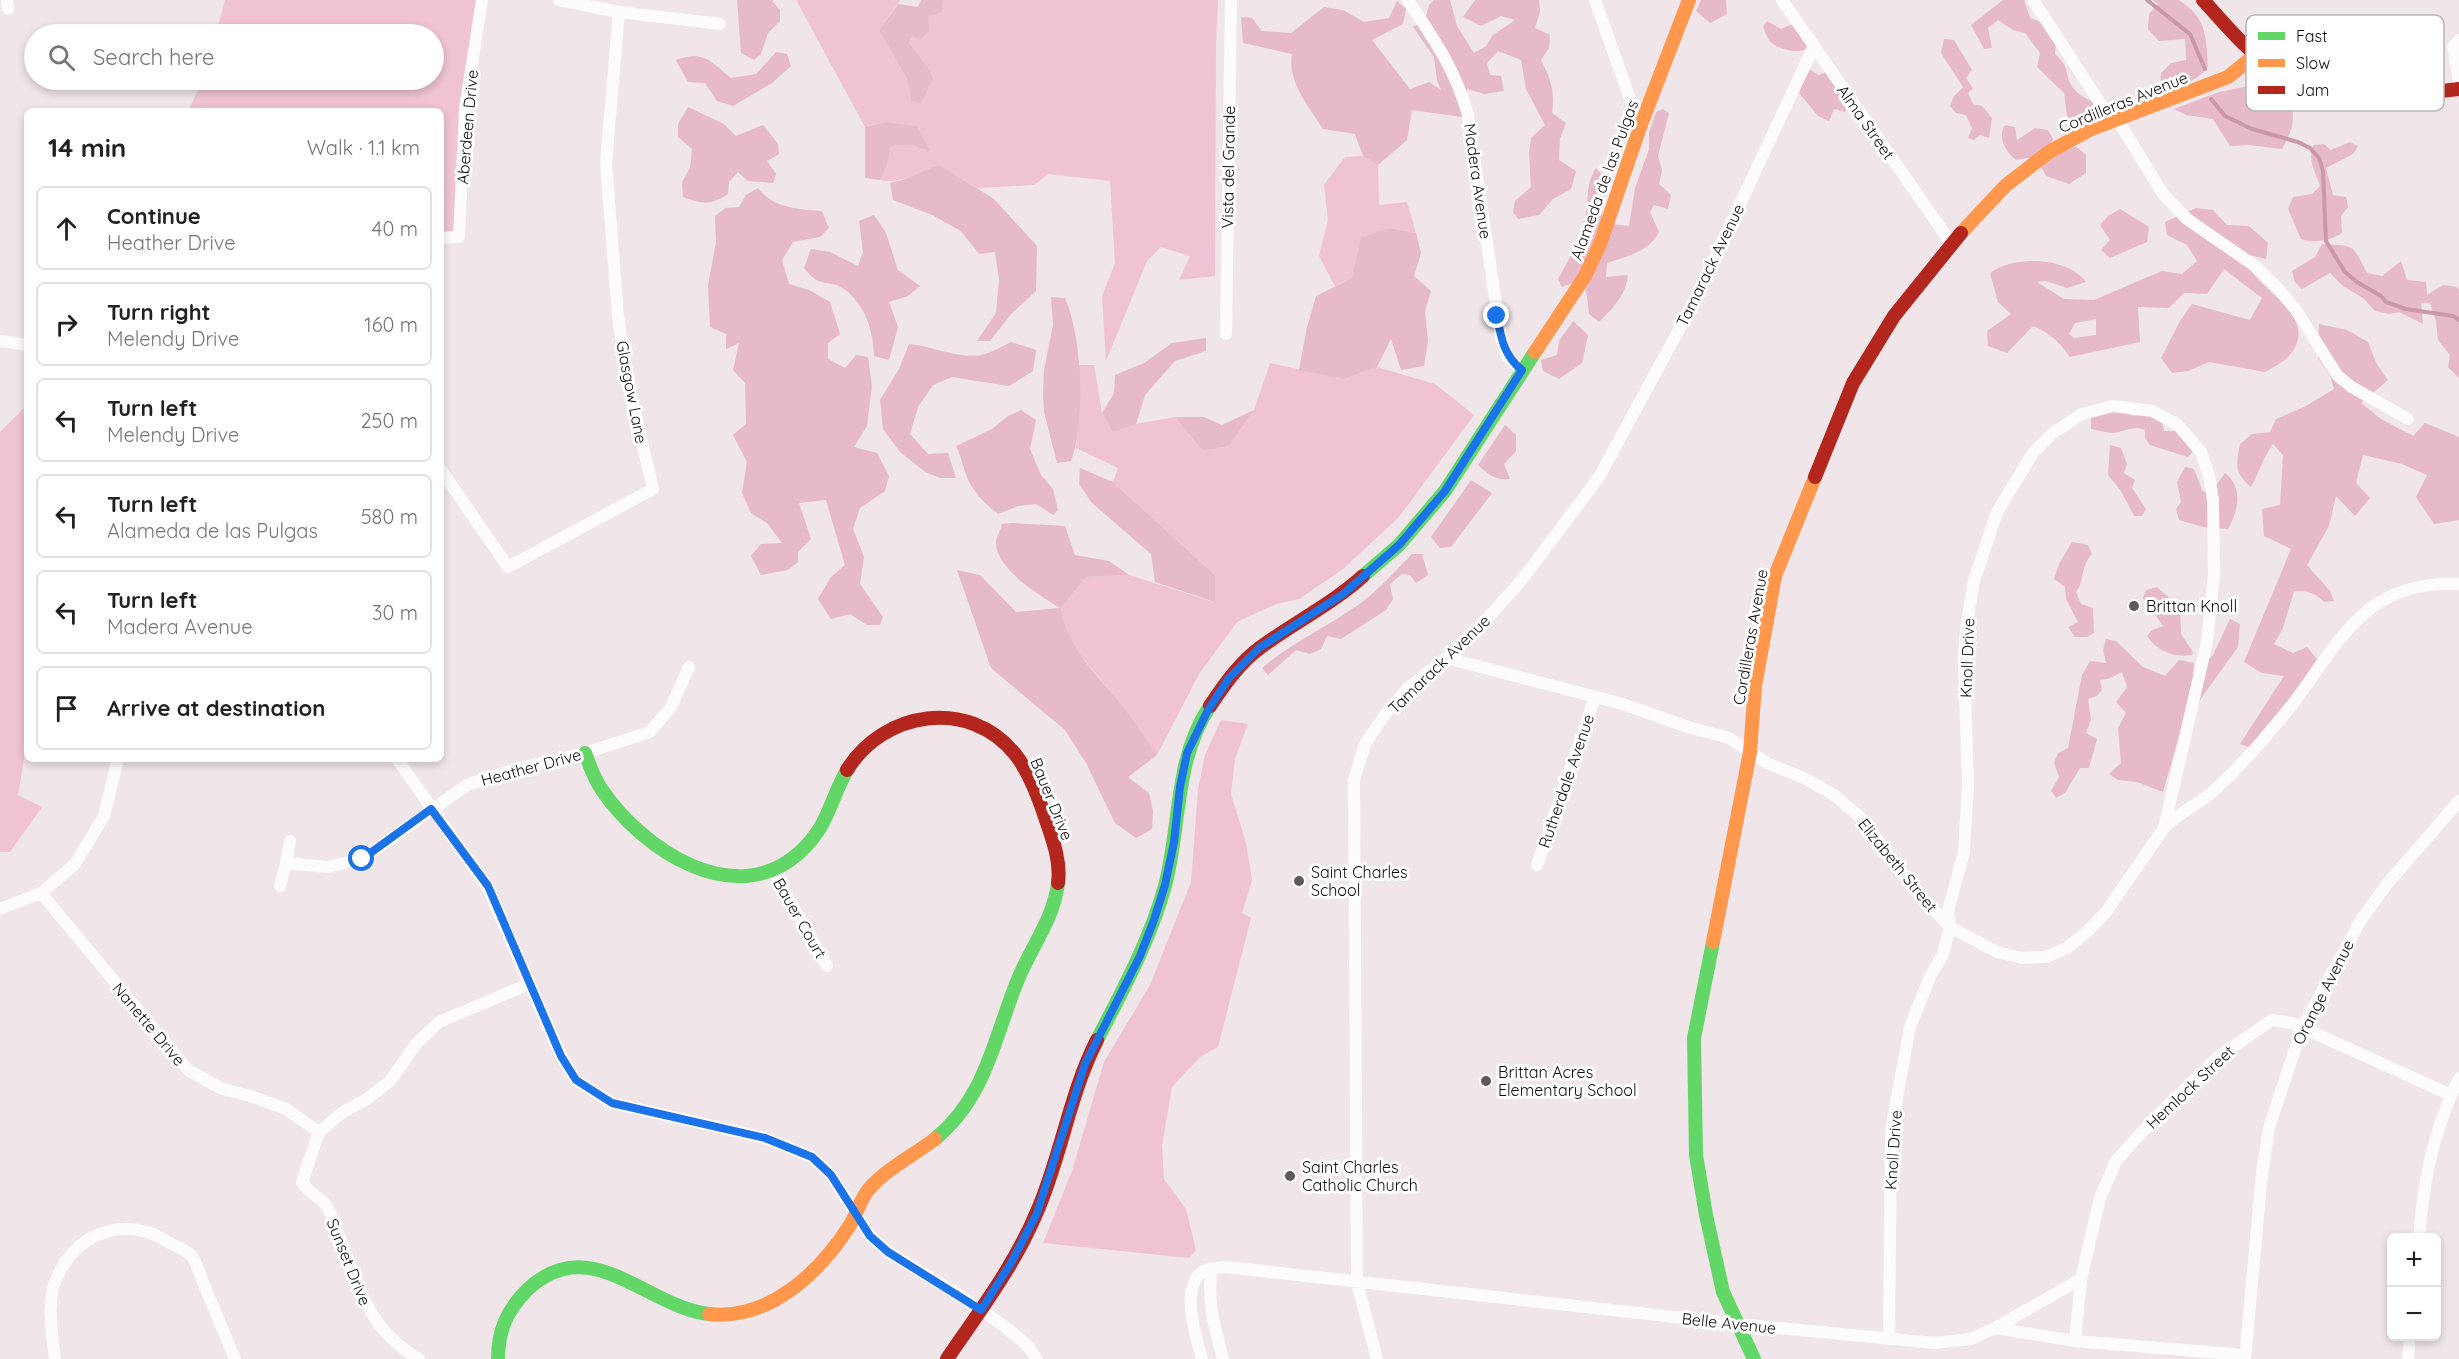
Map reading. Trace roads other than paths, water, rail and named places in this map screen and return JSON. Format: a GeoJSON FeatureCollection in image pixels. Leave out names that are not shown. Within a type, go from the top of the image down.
{"type":"FeatureCollection","features":[{"type":"Feature","properties":{"kind":"street","name":"Aberdeen Drive"},"geometry":{"type":"LineString","coordinates":[[444,238],[459,237],[465,108],[482,0]]}},
{"type":"Feature","properties":{"kind":"street"},"geometry":{"type":"LineString","coordinates":[[559,0],[619,12],[720,24]]}},
{"type":"Feature","properties":{"kind":"street","name":"Vista del Grande"},"geometry":{"type":"LineString","coordinates":[[1226,334],[1231,0]]}},
{"type":"Feature","properties":{"kind":"street","name":"Madera Avenue"},"geometry":{"type":"LineString","coordinates":[[1408,0],[1448,62],[1460,86],[1468,115],[1501,338],[1508,357],[1522,370]]}},
{"type":"Feature","properties":{"kind":"street"},"geometry":{"type":"LineString","coordinates":[[1595,0],[1640,128]]}},
{"type":"Feature","properties":{"kind":"street","name":"Alameda de las Pulgas"},"geometry":{"type":"LineString","coordinates":[[947,1359],[1011,1263],[1037,1213],[1085,1064],[1140,956],[1154,920],[1165,885],[1174,842],[1180,787],[1187,753],[1208,710],[1229,678],[1259,648],[1343,594],[1399,545],[1445,491],[1585,276],[1600,244],[1640,128],[1689,0]]}},
{"type":"Feature","properties":{"kind":"street","name":"Alma Street"},"geometry":{"type":"LineString","coordinates":[[1782,0],[1951,243]]}},
{"type":"Feature","properties":{"kind":"street"},"geometry":{"type":"LineString","coordinates":[[2033,0],[2163,194],[2187,219],[2254,266],[2277,287],[2296,310],[2337,375],[2350,386],[2408,419]]}},
{"type":"Feature","properties":{"kind":"street"},"geometry":{"type":"LineString","coordinates":[[2203,0],[2246,45]]}},
{"type":"Feature","properties":{"kind":"street","name":"Glasgow Lane"},"geometry":{"type":"LineString","coordinates":[[444,474],[508,567],[653,489],[627,382],[618,316],[606,163],[619,12]]}},
{"type":"Feature","properties":{"kind":"street"},"geometry":{"type":"LineString","coordinates":[[2459,40],[2453,47],[2459,81]]}},
{"type":"Feature","properties":{"kind":"street","name":"Tamarack Avenue"},"geometry":{"type":"LineString","coordinates":[[1377,1359],[1357,1283],[1354,780],[1365,744],[1384,716],[1407,689],[1446,658],[1521,581],[1599,477],[1695,302],[1814,45]]}},
{"type":"Feature","properties":{"kind":"street","name":"Cordilleras Avenue"},"geometry":{"type":"LineString","coordinates":[[1754,1359],[1722,1293],[1696,1155],[1694,1038],[1750,752],[1755,686],[1775,576],[1818,464],[1853,383],[1894,316],[1951,243],[2005,186],[2049,152],[2089,130],[2228,77],[2246,62]]}},
{"type":"Feature","properties":{"kind":"street"},"geometry":{"type":"LineString","coordinates":[[2444,92],[2459,89]]}},
{"type":"Feature","properties":{"kind":"street"},"geometry":{"type":"LineString","coordinates":[[0,341],[24,345]]}},
{"type":"Feature","properties":{"kind":"street","name":"Knoll Drive"},"geometry":{"type":"LineString","coordinates":[[1888,1339],[1891,1130],[1910,1027],[1930,977],[1943,954],[1950,927],[1948,910],[1964,852],[1968,785],[1964,659],[1966,628],[1974,581],[1997,512],[2033,453],[2053,433],[2082,414],[2113,406],[2152,411],[2178,425],[2201,452],[2209,476],[2213,500],[2214,575],[2207,642],[2163,828]]}},
{"type":"Feature","properties":{"kind":"street","name":"Elizabeth Street"},"geometry":{"type":"LineString","coordinates":[[1446,658],[1595,697],[1729,738],[1767,763],[1806,779],[1834,795],[1861,818],[1916,891],[1950,927],[1997,952],[2022,958],[2046,957],[2067,948],[2106,912],[2163,828],[2175,816],[2196,805],[2217,788],[2290,707],[2351,624],[2368,609],[2398,591],[2437,583],[2459,584]]}},
{"type":"Feature","properties":{"kind":"street","name":"Heather Drive"},"geometry":{"type":"LineString","coordinates":[[286,863],[327,867],[362,859],[467,784],[585,753],[650,732],[671,707],[689,667]]}},
{"type":"Feature","properties":{"kind":"street","name":"Rutherdale Avenue"},"geometry":{"type":"LineString","coordinates":[[1537,865],[1595,697]]}},
{"type":"Feature","properties":{"kind":"street","name":"Bauer Drive"},"geometry":{"type":"LineString","coordinates":[[498,1359],[500,1331],[513,1306],[532,1286],[558,1271],[586,1267],[609,1272],[631,1280],[669,1304],[692,1313],[717,1316],[760,1307],[795,1288],[828,1255],[856,1215],[868,1189],[949,1126],[968,1105],[982,1077],[1019,976],[1054,903],[1059,883],[1059,865],[1040,806],[1021,761],[1005,743],[975,723],[935,717],[909,721],[884,733],[862,748],[843,777],[833,806],[816,837],[796,856],[773,871],[742,877],[717,874],[693,865],[664,850],[631,826],[601,788],[585,753]]}},
{"type":"Feature","properties":{"kind":"street"},"geometry":{"type":"LineString","coordinates":[[0,909],[41,893],[75,864],[104,816],[117,762]]}},
{"type":"Feature","properties":{"kind":"street"},"geometry":{"type":"LineString","coordinates":[[399,762],[488,886],[561,1056],[576,1080],[612,1103],[765,1138],[812,1157],[831,1175],[870,1236],[888,1252],[981,1310],[1026,1344],[1037,1359]]}},
{"type":"Feature","properties":{"kind":"street","name":"Orange Avenue"},"geometry":{"type":"LineString","coordinates":[[2245,1357],[2262,1173],[2269,1128],[2301,1028],[2361,920],[2387,884],[2459,801]]}},
{"type":"Feature","properties":{"kind":"street"},"geometry":{"type":"LineString","coordinates":[[280,886],[290,841]]}},
{"type":"Feature","properties":{"kind":"street","name":"Bauer Court"},"geometry":{"type":"LineString","coordinates":[[773,871],[827,966]]}},
{"type":"Feature","properties":{"kind":"street","name":"Nanette Drive"},"geometry":{"type":"LineString","coordinates":[[41,893],[188,1070],[220,1088],[286,1109],[319,1132]]}},
{"type":"Feature","properties":{"kind":"street"},"geometry":{"type":"LineString","coordinates":[[319,1132],[343,1112],[367,1099],[390,1081],[416,1044],[438,1022],[529,984]]}},
{"type":"Feature","properties":{"kind":"street","name":"Hemlock Street"},"geometry":{"type":"LineString","coordinates":[[2075,1341],[2081,1279],[2100,1197],[2116,1161],[2152,1121],[2218,1057],[2272,1020],[2292,1023],[2451,1095]]}},
{"type":"Feature","properties":{"kind":"street"},"geometry":{"type":"LineString","coordinates":[[2420,1233],[2426,1170],[2441,1118],[2459,1078]]}},
{"type":"Feature","properties":{"kind":"street","name":"Sunset Drive"},"geometry":{"type":"LineString","coordinates":[[319,1132],[302,1182],[309,1192],[325,1204],[370,1314],[383,1331],[400,1347],[419,1359]]}},
{"type":"Feature","properties":{"kind":"street"},"geometry":{"type":"LineString","coordinates":[[55,1359],[51,1321],[52,1297],[58,1275],[81,1245],[98,1233],[122,1228],[143,1230],[161,1237],[192,1256],[236,1359]]}},
{"type":"Feature","properties":{"kind":"street","name":"Belle Avenue"},"geometry":{"type":"LineString","coordinates":[[1212,1268],[1226,1267],[1738,1324],[1934,1343],[1971,1339],[1995,1328]]}},
{"type":"Feature","properties":{"kind":"street"},"geometry":{"type":"LineString","coordinates":[[1202,1359],[1192,1324],[1192,1285],[1202,1272],[1212,1268]]}},
{"type":"Feature","properties":{"kind":"street"},"geometry":{"type":"LineString","coordinates":[[1212,1268],[1209,1303],[1223,1359]]}},
{"type":"Feature","properties":{"kind":"street"},"geometry":{"type":"LineString","coordinates":[[1995,1328],[2081,1279]]}},
{"type":"Feature","properties":{"kind":"street"},"geometry":{"type":"LineString","coordinates":[[1995,1328],[2075,1341],[2245,1357]]}},
{"type":"Feature","properties":{"kind":"street"},"geometry":{"type":"LineString","coordinates":[[2408,1359],[2410,1341]]}},
{"type":"Feature","properties":{"kind":"waterway"},"geometry":{"type":"LineString","coordinates":[[2147,0],[2190,34],[2205,69]]}},
{"type":"Feature","properties":{"kind":"waterway"},"geometry":{"type":"LineString","coordinates":[[2211,99],[2225,116],[2252,129],[2298,142],[2310,148],[2319,158],[2323,171],[2326,241],[2345,272],[2381,296],[2386,302],[2406,309],[2453,316],[2459,320]]}},
{"type":"Feature","properties":{"kind":"place","name":"Brittan Knoll"},"geometry":{"type":"Point","coordinates":[2134,606]}},
{"type":"Feature","properties":{"kind":"place","name":"Saint Charles School"},"geometry":{"type":"Point","coordinates":[1299,881]}},
{"type":"Feature","properties":{"kind":"place","name":"Brittan Acres Elementary School"},"geometry":{"type":"Point","coordinates":[1486,1081]}},
{"type":"Feature","properties":{"kind":"place","name":"Saint Charles Catholic Church"},"geometry":{"type":"Point","coordinates":[1290,1176]}}]}
